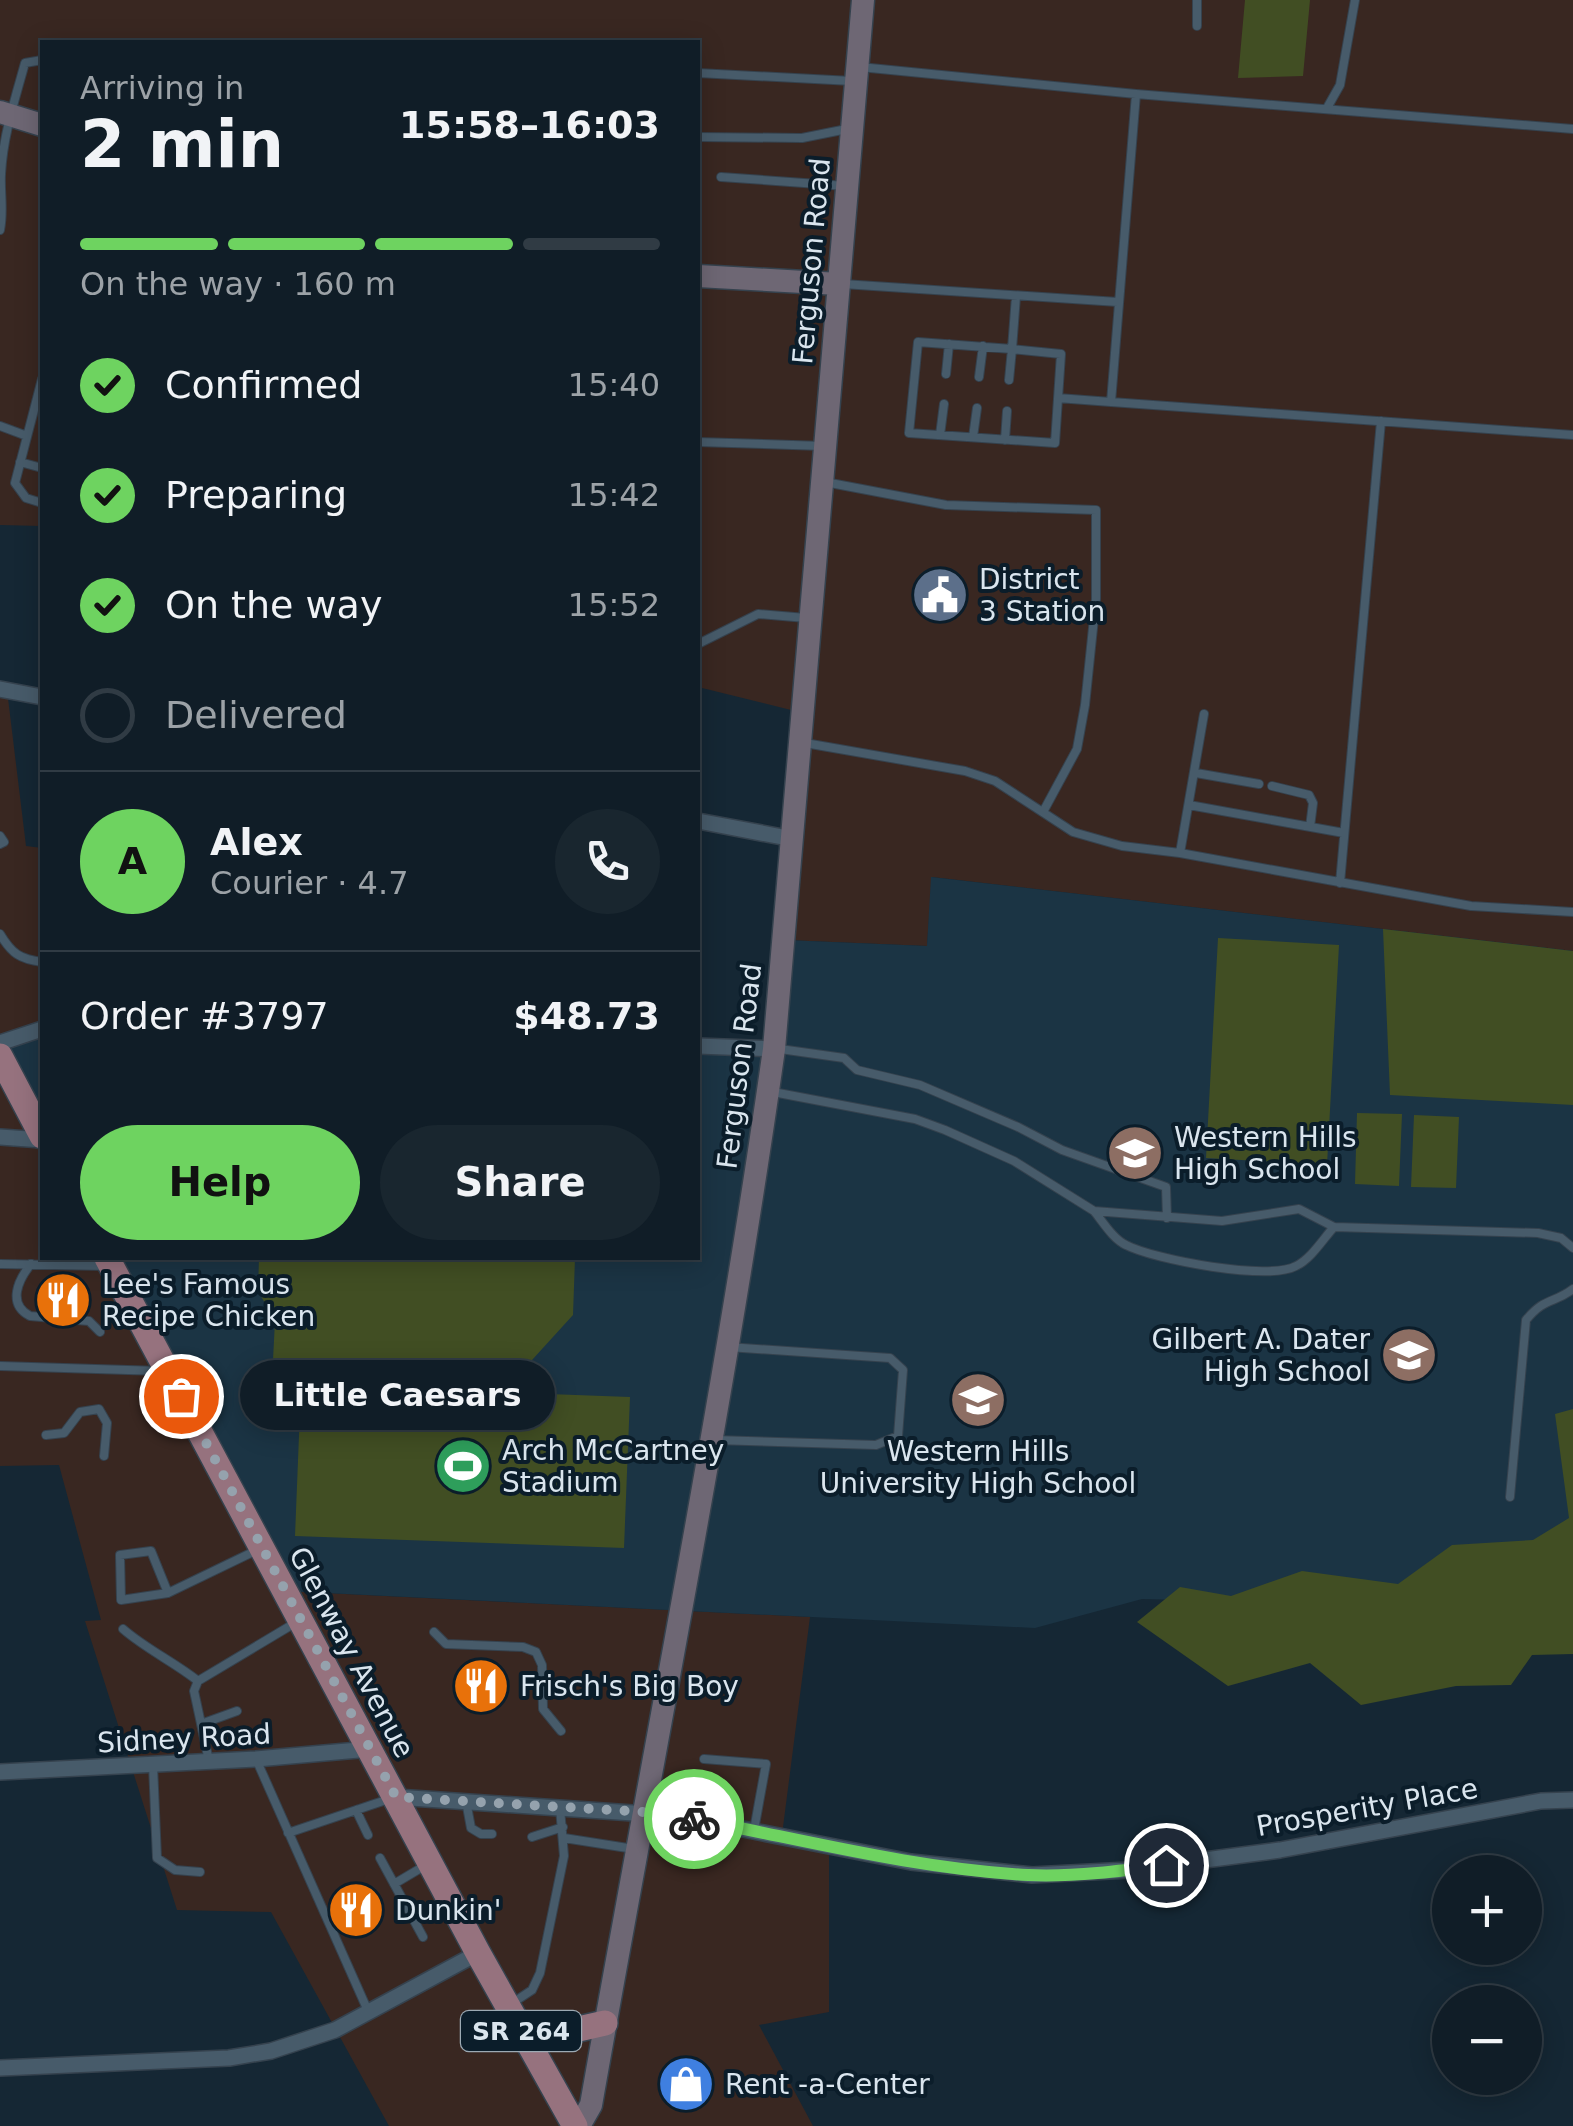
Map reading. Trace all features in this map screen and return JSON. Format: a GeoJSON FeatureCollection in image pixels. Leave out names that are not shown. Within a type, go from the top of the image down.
{"type":"FeatureCollection","features":[{"type":"Feature","properties":{"kind":"main road"},"geometry":{"type":"LineString","coordinates":[[0,1056],[40,1134]]}},
{"type":"Feature","properties":{"kind":"main road","name":"Glenway Avenue"},"geometry":{"type":"LineString","coordinates":[[109,1262],[478,1953],[577,2126]]}},
{"type":"Feature","properties":{"kind":"main road"},"geometry":{"type":"LineString","coordinates":[[514,2018],[552,2035],[606,2024]]}},
{"type":"Feature","properties":{"kind":"street","name":"Ferguson Road"},"geometry":{"type":"LineString","coordinates":[[577,2126],[591,2105],[606,2024],[710,1440],[774,1048],[863,0]]}},
{"type":"Feature","properties":{"kind":"street"},"geometry":{"type":"LineString","coordinates":[[5,113],[40,124]]}},
{"type":"Feature","properties":{"kind":"street"},"geometry":{"type":"LineString","coordinates":[[700,276],[839,284]]}},
{"type":"Feature","properties":{"kind":"street"},"geometry":{"type":"LineString","coordinates":[[0,689],[40,697]]}},
{"type":"Feature","properties":{"kind":"street"},"geometry":{"type":"LineString","coordinates":[[700,821],[792,839]]}},
{"type":"Feature","properties":{"kind":"street"},"geometry":{"type":"LineString","coordinates":[[0,1044],[40,1030]]}},
{"type":"Feature","properties":{"kind":"street"},"geometry":{"type":"LineString","coordinates":[[700,1046],[774,1048]]}},
{"type":"Feature","properties":{"kind":"street"},"geometry":{"type":"LineString","coordinates":[[0,1138],[40,1138]]}},
{"type":"Feature","properties":{"kind":"street","name":"Sidney Road"},"geometry":{"type":"LineString","coordinates":[[0,1772],[370,1749]]}},
{"type":"Feature","properties":{"kind":"street","name":"Prosperity Place"},"geometry":{"type":"LineString","coordinates":[[396,1797],[644,1812],[911,1862],[1053,1875],[1129,1870],[1280,1850],[1542,1801],[1573,1800]]}},
{"type":"Feature","properties":{"kind":"street"},"geometry":{"type":"LineString","coordinates":[[0,2068],[230,2058],[307,2041],[478,1953]]}},
{"type":"Feature","properties":{"kind":"lane"},"geometry":{"type":"LineString","coordinates":[[1196,26],[1198,0]]}},
{"type":"Feature","properties":{"kind":"lane"},"geometry":{"type":"LineString","coordinates":[[1328,108],[1340,85],[1355,0]]}},
{"type":"Feature","properties":{"kind":"lane"},"geometry":{"type":"LineString","coordinates":[[0,230],[4,211],[0,176],[5,113],[26,63],[40,60]]}},
{"type":"Feature","properties":{"kind":"lane"},"geometry":{"type":"LineString","coordinates":[[700,74],[857,74],[1573,129]]}},
{"type":"Feature","properties":{"kind":"lane"},"geometry":{"type":"LineString","coordinates":[[1111,402],[1136,94]]}},
{"type":"Feature","properties":{"kind":"lane"},"geometry":{"type":"LineString","coordinates":[[700,137],[802,138],[852,128]]}},
{"type":"Feature","properties":{"kind":"lane"},"geometry":{"type":"LineString","coordinates":[[721,178],[848,186]]}},
{"type":"Feature","properties":{"kind":"lane"},"geometry":{"type":"LineString","coordinates":[[839,284],[1118,302]]}},
{"type":"Feature","properties":{"kind":"lane"},"geometry":{"type":"LineString","coordinates":[[1009,380],[1016,296]]}},
{"type":"Feature","properties":{"kind":"lane"},"geometry":{"type":"LineString","coordinates":[[918,342],[983,346],[1061,354],[1055,442],[909,432],[918,342]]}},
{"type":"Feature","properties":{"kind":"lane"},"geometry":{"type":"LineString","coordinates":[[946,374],[949,344]]}},
{"type":"Feature","properties":{"kind":"lane"},"geometry":{"type":"LineString","coordinates":[[979,378],[983,346]]}},
{"type":"Feature","properties":{"kind":"lane"},"geometry":{"type":"LineString","coordinates":[[40,387],[15,484],[26,498],[40,502]]}},
{"type":"Feature","properties":{"kind":"lane"},"geometry":{"type":"LineString","coordinates":[[1058,398],[1573,435]]}},
{"type":"Feature","properties":{"kind":"lane"},"geometry":{"type":"LineString","coordinates":[[940,435],[944,404]]}},
{"type":"Feature","properties":{"kind":"lane"},"geometry":{"type":"LineString","coordinates":[[973,438],[977,408]]}},
{"type":"Feature","properties":{"kind":"lane"},"geometry":{"type":"LineString","coordinates":[[1004,440],[1007,410]]}},
{"type":"Feature","properties":{"kind":"lane"},"geometry":{"type":"LineString","coordinates":[[1340,884],[1381,421]]}},
{"type":"Feature","properties":{"kind":"lane"},"geometry":{"type":"LineString","coordinates":[[0,426],[28,436]]}},
{"type":"Feature","properties":{"kind":"lane"},"geometry":{"type":"LineString","coordinates":[[700,442],[826,446]]}},
{"type":"Feature","properties":{"kind":"lane"},"geometry":{"type":"LineString","coordinates":[[20,462],[40,467]]}},
{"type":"Feature","properties":{"kind":"lane"},"geometry":{"type":"LineString","coordinates":[[823,482],[946,505],[1096,510],[1096,599],[1086,706],[1077,749],[1043,812]]}},
{"type":"Feature","properties":{"kind":"lane"},"geometry":{"type":"LineString","coordinates":[[700,643],[758,614],[811,618]]}},
{"type":"Feature","properties":{"kind":"lane"},"geometry":{"type":"LineString","coordinates":[[1180,853],[1204,714]]}},
{"type":"Feature","properties":{"kind":"lane"},"geometry":{"type":"LineString","coordinates":[[801,742],[966,770],[995,782],[1073,832],[1122,846],[1471,906],[1573,912]]}},
{"type":"Feature","properties":{"kind":"lane"},"geometry":{"type":"LineString","coordinates":[[1196,773],[1258,784]]}},
{"type":"Feature","properties":{"kind":"lane"},"geometry":{"type":"LineString","coordinates":[[1272,786],[1309,795],[1313,803],[1310,827]]}},
{"type":"Feature","properties":{"kind":"lane"},"geometry":{"type":"LineString","coordinates":[[1189,805],[1344,833]]}},
{"type":"Feature","properties":{"kind":"lane"},"geometry":{"type":"LineString","coordinates":[[0,836],[4,842],[0,844]]}},
{"type":"Feature","properties":{"kind":"lane"},"geometry":{"type":"LineString","coordinates":[[0,934],[22,960],[40,962]]}},
{"type":"Feature","properties":{"kind":"lane"},"geometry":{"type":"LineString","coordinates":[[774,1048],[844,1058],[857,1070],[920,1085],[1062,1150],[1166,1187],[1167,1218]]}},
{"type":"Feature","properties":{"kind":"lane"},"geometry":{"type":"LineString","coordinates":[[768,1091],[915,1119],[960,1136],[1014,1161],[1094,1211],[1123,1244],[1197,1265],[1284,1271],[1299,1265],[1334,1226]]}},
{"type":"Feature","properties":{"kind":"lane"},"geometry":{"type":"LineString","coordinates":[[1094,1211],[1222,1221],[1298,1210],[1334,1226],[1538,1233],[1561,1238],[1573,1248]]}},
{"type":"Feature","properties":{"kind":"lane"},"geometry":{"type":"LineString","coordinates":[[0,1264],[109,1262]]}},
{"type":"Feature","properties":{"kind":"lane"},"geometry":{"type":"LineString","coordinates":[[31,1264],[17,1283],[22,1312],[89,1321],[100,1332]]}},
{"type":"Feature","properties":{"kind":"lane"},"geometry":{"type":"LineString","coordinates":[[1510,1498],[1526,1320],[1540,1303],[1563,1296],[1573,1288]]}},
{"type":"Feature","properties":{"kind":"lane"},"geometry":{"type":"LineString","coordinates":[[710,1440],[876,1445],[898,1436],[903,1370],[890,1358],[726,1347]]}},
{"type":"Feature","properties":{"kind":"lane"},"geometry":{"type":"LineString","coordinates":[[0,1366],[168,1371]]}},
{"type":"Feature","properties":{"kind":"lane"},"geometry":{"type":"LineString","coordinates":[[46,1435],[64,1433],[80,1412],[99,1409],[106,1423],[104,1456]]}},
{"type":"Feature","properties":{"kind":"lane"},"geometry":{"type":"LineString","coordinates":[[168,1593],[150,1551],[120,1555],[121,1600],[168,1593],[261,1548]]}},
{"type":"Feature","properties":{"kind":"lane"},"geometry":{"type":"LineString","coordinates":[[209,1761],[194,1691],[198,1681],[300,1620]]}},
{"type":"Feature","properties":{"kind":"lane"},"geometry":{"type":"LineString","coordinates":[[123,1629],[198,1681]]}},
{"type":"Feature","properties":{"kind":"lane"},"geometry":{"type":"LineString","coordinates":[[434,1632],[446,1644],[522,1647],[536,1652],[542,1665],[543,1709],[561,1731]]}},
{"type":"Feature","properties":{"kind":"lane"},"geometry":{"type":"LineString","coordinates":[[201,1724],[237,1711]]}},
{"type":"Feature","properties":{"kind":"lane"},"geometry":{"type":"LineString","coordinates":[[256,1759],[368,2012]]}},
{"type":"Feature","properties":{"kind":"lane"},"geometry":{"type":"LineString","coordinates":[[704,1759],[766,1764],[754,1830]]}},
{"type":"Feature","properties":{"kind":"lane"},"geometry":{"type":"LineString","coordinates":[[153,1765],[157,1858],[174,1870],[200,1872]]}},
{"type":"Feature","properties":{"kind":"lane"},"geometry":{"type":"LineString","coordinates":[[288,1833],[396,1797]]}},
{"type":"Feature","properties":{"kind":"lane"},"geometry":{"type":"LineString","coordinates":[[466,1801],[471,1828],[481,1834],[492,1834]]}},
{"type":"Feature","properties":{"kind":"lane"},"geometry":{"type":"LineString","coordinates":[[514,2018],[540,1973],[564,1856],[560,1806]]}},
{"type":"Feature","properties":{"kind":"lane"},"geometry":{"type":"LineString","coordinates":[[356,1810],[368,1835]]}},
{"type":"Feature","properties":{"kind":"lane"},"geometry":{"type":"LineString","coordinates":[[532,1837],[563,1827]]}},
{"type":"Feature","properties":{"kind":"lane"},"geometry":{"type":"LineString","coordinates":[[564,1838],[637,1849]]}},
{"type":"Feature","properties":{"kind":"lane"},"geometry":{"type":"LineString","coordinates":[[380,1858],[423,1937]]}},
{"type":"Feature","properties":{"kind":"lane"},"geometry":{"type":"LineString","coordinates":[[394,1884],[430,1862]]}},
{"type":"Feature","properties":{"kind":"shaded area"},"geometry":{"type":"Polygon","coordinates":[[[0,0],[1573,0],[1573,951],[932,877],[927,946],[785,940],[803,713],[700,687],[700,40],[40,40],[40,526],[0,525],[0,0]]]}},
{"type":"Feature","properties":{"kind":"shaded area"},"geometry":{"type":"Polygon","coordinates":[[[0,689],[7,690],[26,846],[40,848],[40,1030],[0,1043],[0,689]]]}},
{"type":"Feature","properties":{"kind":"shaded area","name":"Western Hills High School"},"geometry":{"type":"Polygon","coordinates":[[[931,877],[1573,951],[1573,1608],[1142,1599],[1035,1628],[285,1591],[108,1260],[700,1260],[700,1046],[774,1048],[785,940],[927,946],[931,877]]]}},
{"type":"Feature","properties":{"kind":"shaded area"},"geometry":{"type":"Polygon","coordinates":[[[40,1030],[40,1132],[0,1043],[40,1030]]]}},
{"type":"Feature","properties":{"kind":"shaded area"},"geometry":{"type":"Polygon","coordinates":[[[0,1056],[40,1132],[40,1260],[108,1260],[285,1591],[810,1617],[782,1835],[829,1844],[829,2012],[759,2025],[813,2126],[389,2126],[271,1912],[177,1910],[85,1621],[101,1620],[59,1465],[0,1466],[0,1056]]]}},
{"type":"Feature","properties":{"kind":"green space"},"geometry":{"type":"Polygon","coordinates":[[[1245,0],[1310,0],[1303,76],[1238,78],[1245,0]]]}},
{"type":"Feature","properties":{"kind":"green space"},"geometry":{"type":"Polygon","coordinates":[[[1383,929],[1573,951],[1573,1105],[1390,1095],[1383,929]]]}},
{"type":"Feature","properties":{"kind":"green space"},"geometry":{"type":"Polygon","coordinates":[[[1218,938],[1339,945],[1327,1165],[1206,1158],[1218,938]]]}},
{"type":"Feature","properties":{"kind":"green space"},"geometry":{"type":"Polygon","coordinates":[[[1357,1113],[1402,1114],[1399,1186],[1355,1184],[1357,1113]]]}},
{"type":"Feature","properties":{"kind":"green space"},"geometry":{"type":"Polygon","coordinates":[[[1414,1115],[1459,1117],[1456,1188],[1411,1187],[1414,1115]]]}},
{"type":"Feature","properties":{"kind":"green space"},"geometry":{"type":"Polygon","coordinates":[[[259,1260],[575,1260],[573,1315],[522,1371],[273,1360],[275,1321],[258,1291],[259,1260]]]}},
{"type":"Feature","properties":{"kind":"green space","name":"Arch McCartney Stadium"},"geometry":{"type":"Polygon","coordinates":[[[301,1385],[630,1397],[624,1548],[295,1536],[301,1385]]]}},
{"type":"Feature","properties":{"kind":"green space"},"geometry":{"type":"Polygon","coordinates":[[[1573,1409],[1573,1654],[1532,1655],[1511,1685],[1456,1686],[1361,1705],[1310,1663],[1228,1686],[1137,1622],[1180,1587],[1231,1596],[1302,1571],[1398,1584],[1452,1545],[1533,1540],[1569,1518],[1555,1414],[1573,1409]]]}},
{"type":"Feature","properties":{"kind":"way so far"},"geometry":{"type":"LineString","coordinates":[[181,1396],[396,1797],[644,1812],[694,1819]]}},
{"type":"Feature","properties":{"kind":"place","name":"District 3 Station"},"geometry":{"type":"Point","coordinates":[940,595]}},
{"type":"Feature","properties":{"kind":"place","name":"Western Hills High School"},"geometry":{"type":"Point","coordinates":[1135,1153]}},
{"type":"Feature","properties":{"kind":"place","name":"Lee's Famous Recipe Chicken"},"geometry":{"type":"Point","coordinates":[63,1300]}},
{"type":"Feature","properties":{"kind":"place","name":"Gilbert A. Dater High School"},"geometry":{"type":"Point","coordinates":[1409,1355]}},
{"type":"Feature","properties":{"kind":"place","name":"Little Caesars"},"geometry":{"type":"Point","coordinates":[181,1396]}},
{"type":"Feature","properties":{"kind":"place","name":"Western Hills University High School"},"geometry":{"type":"Point","coordinates":[978,1400]}},
{"type":"Feature","properties":{"kind":"place","name":"Arch McCartney Stadium"},"geometry":{"type":"Point","coordinates":[463,1466]}},
{"type":"Feature","properties":{"kind":"place","name":"Frisch's Big Boy"},"geometry":{"type":"Point","coordinates":[481,1686]}},
{"type":"Feature","properties":{"kind":"place","name":"Dunkin'"},"geometry":{"type":"Point","coordinates":[356,1910]}},
{"type":"Feature","properties":{"kind":"place","name":"Rent -a-Center"},"geometry":{"type":"Point","coordinates":[686,2084]}},
{"type":"Feature","properties":{"kind":"route"},"geometry":{"type":"LineString","coordinates":[[694,1819],[970,1870],[1053,1875],[1166,1865]]}}]}
